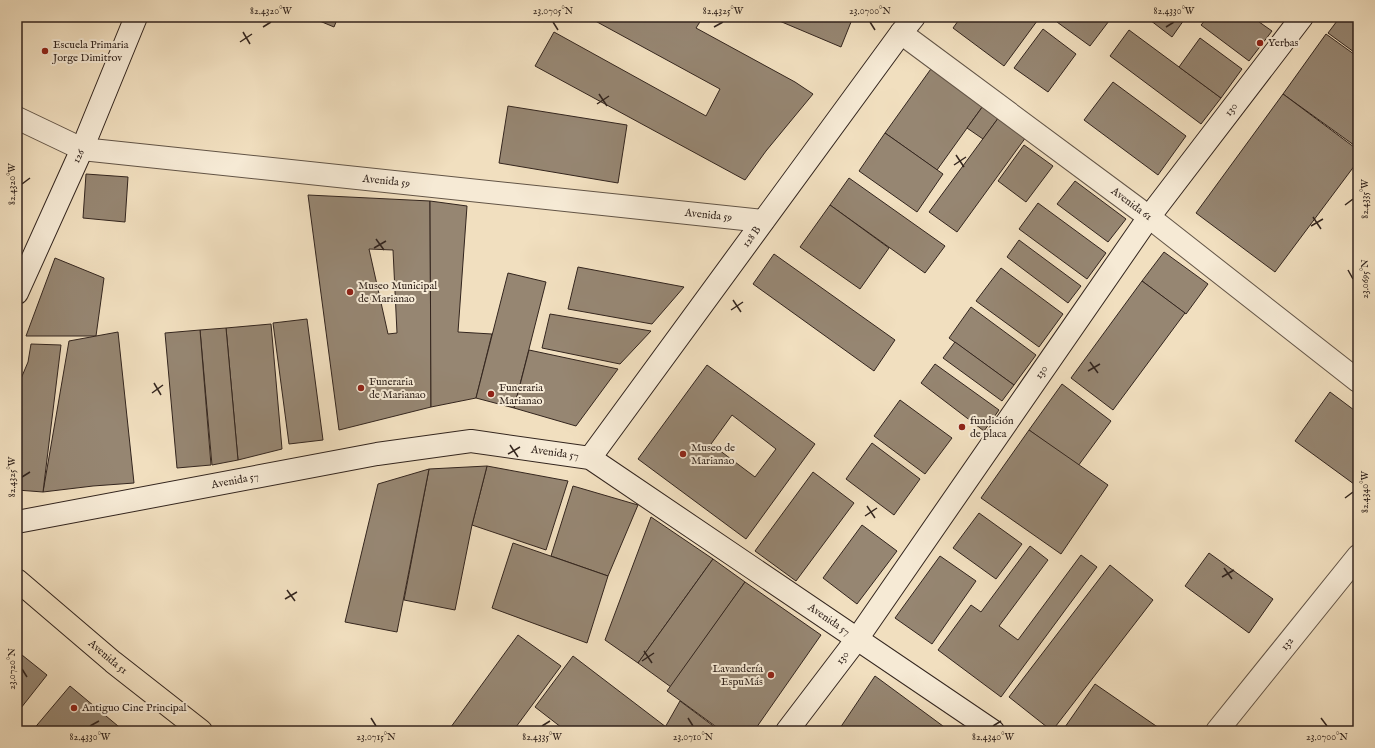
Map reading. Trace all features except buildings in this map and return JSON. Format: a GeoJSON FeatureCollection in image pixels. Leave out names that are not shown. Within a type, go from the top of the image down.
{"type":"FeatureCollection","features":[{"type":"Feature","properties":{"kind":"main road","name":"Avenida 51"},"geometry":{"type":"LineString","coordinates":[[17,580],[192,728]]}},
{"type":"Feature","properties":{"kind":"street","name":"126"},"geometry":{"type":"LineString","coordinates":[[17,293],[82,149],[136,17]]}},
{"type":"Feature","properties":{"kind":"street","name":"130"},"geometry":{"type":"LineString","coordinates":[[787,731],[857,639],[1150,217],[1302,17]]}},
{"type":"Feature","properties":{"kind":"street","name":"Avenida 61"},"geometry":{"type":"LineString","coordinates":[[907,25],[1358,381]]}},
{"type":"Feature","properties":{"kind":"street","name":"128 B"},"geometry":{"type":"LineString","coordinates":[[590,458],[907,25]]}},
{"type":"Feature","properties":{"kind":"street","name":"Avenida 59"},"geometry":{"type":"LineString","coordinates":[[17,118],[82,149],[763,221]]}},
{"type":"Feature","properties":{"kind":"street","name":"Avenida 57"},"geometry":{"type":"LineString","coordinates":[[17,522],[377,454],[471,441],[590,458],[993,731]]}},
{"type":"Feature","properties":{"kind":"street","name":"132"},"geometry":{"type":"LineString","coordinates":[[1217,731],[1358,556]]}},
{"type":"Feature","properties":{"kind":"place","name":"Yerbas"},"geometry":{"type":"Point","coordinates":[1260,43]}},
{"type":"Feature","properties":{"kind":"place","name":"Escuela Primaria Jorge Dimitrov"},"geometry":{"type":"Point","coordinates":[45,51]}},
{"type":"Feature","properties":{"kind":"place","name":"Museo Municipal de Marianao"},"geometry":{"type":"Point","coordinates":[350,292]}},
{"type":"Feature","properties":{"kind":"place","name":"Funeraria de Marianao"},"geometry":{"type":"Point","coordinates":[361,388]}},
{"type":"Feature","properties":{"kind":"place","name":"Funeraria Marianao"},"geometry":{"type":"Point","coordinates":[491,394]}},
{"type":"Feature","properties":{"kind":"place","name":"fundición de placa"},"geometry":{"type":"Point","coordinates":[962,427]}},
{"type":"Feature","properties":{"kind":"place","name":"Museo de Marianao"},"geometry":{"type":"Point","coordinates":[683,454]}},
{"type":"Feature","properties":{"kind":"place","name":"Lavandería EspuMás"},"geometry":{"type":"Point","coordinates":[771,675]}},
{"type":"Feature","properties":{"kind":"place","name":"Antiguo Cine Principal"},"geometry":{"type":"Point","coordinates":[74,708]}}]}
